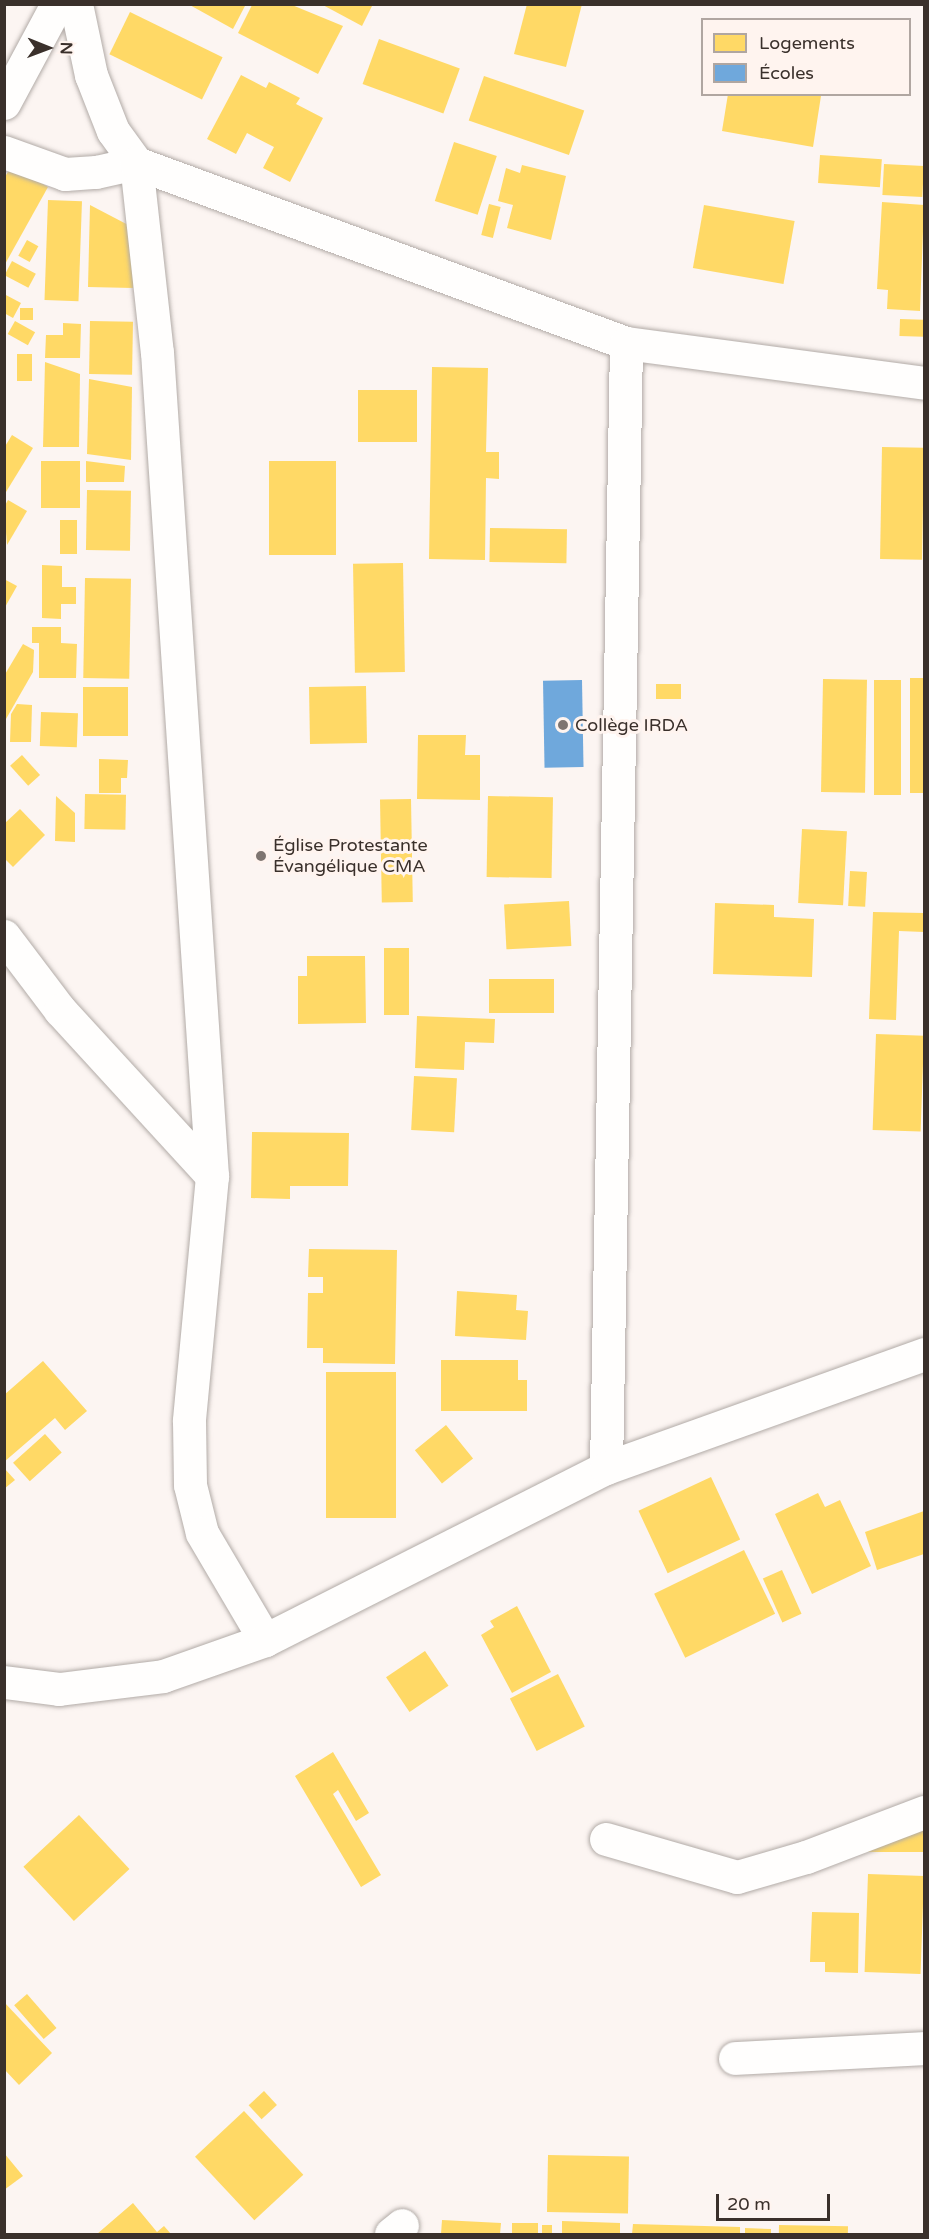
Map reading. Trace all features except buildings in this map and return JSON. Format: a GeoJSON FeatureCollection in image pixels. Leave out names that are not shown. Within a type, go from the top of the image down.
{"type":"FeatureCollection","features":[{"type":"Feature","properties":{"kind":"street"},"geometry":{"type":"LineString","coordinates":[[4,103],[57,4]]}},
{"type":"Feature","properties":{"kind":"street"},"geometry":{"type":"LineString","coordinates":[[76,4],[91,75],[113,131],[135,163],[157,352],[212,1176],[189,1421],[190,1485],[202,1533],[265,1640]]}},
{"type":"Feature","properties":{"kind":"street"},"geometry":{"type":"LineString","coordinates":[[4,152],[64,174],[96,172],[135,163],[626,343],[924,383]]}},
{"type":"Feature","properties":{"kind":"street"},"geometry":{"type":"LineString","coordinates":[[606,1468],[626,343]]}},
{"type":"Feature","properties":{"kind":"street"},"geometry":{"type":"LineString","coordinates":[[4,936],[60,1010],[212,1176]]}},
{"type":"Feature","properties":{"kind":"street"},"geometry":{"type":"LineString","coordinates":[[4,1682],[59,1689],[164,1676],[265,1640],[606,1468],[924,1354]]}},
{"type":"Feature","properties":{"kind":"street"},"geometry":{"type":"LineString","coordinates":[[606,1839],[737,1877],[806,1857],[924,1812]]}},
{"type":"Feature","properties":{"kind":"street"},"geometry":{"type":"LineString","coordinates":[[735,2058],[924,2048]]}},
{"type":"Feature","properties":{"kind":"place","name":"Collège IRDA"},"geometry":{"type":"Point","coordinates":[563,725]}},
{"type":"Feature","properties":{"kind":"place","name":"Église Protestante Évangélique CMA"},"geometry":{"type":"Point","coordinates":[261,856]}}]}
